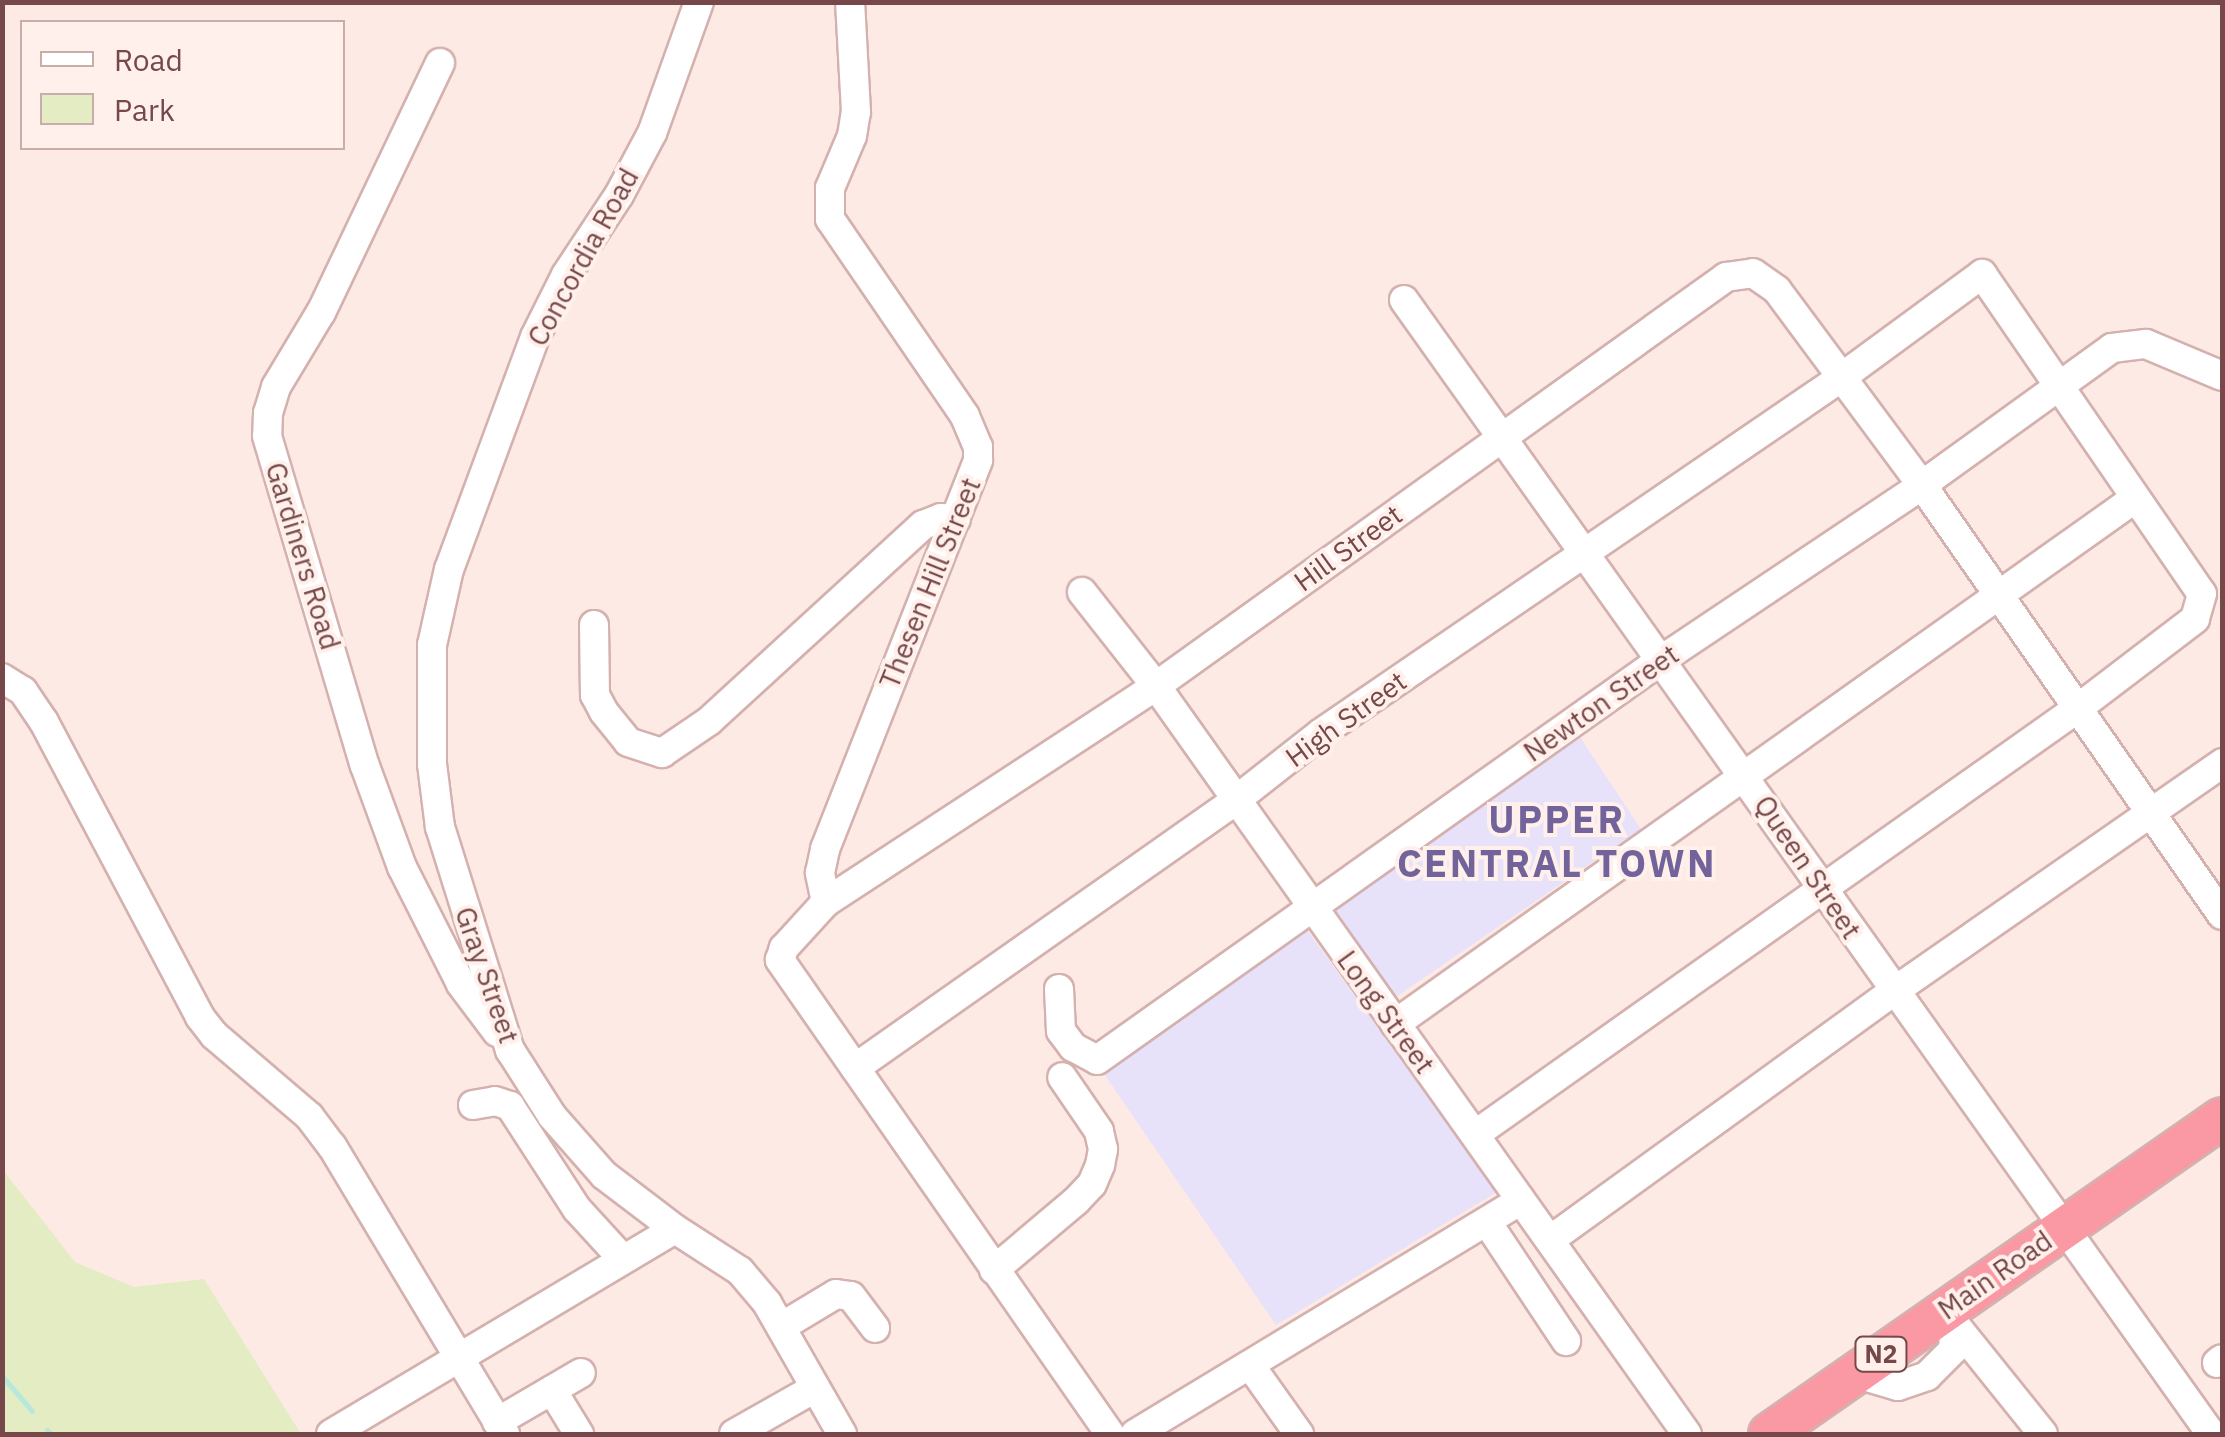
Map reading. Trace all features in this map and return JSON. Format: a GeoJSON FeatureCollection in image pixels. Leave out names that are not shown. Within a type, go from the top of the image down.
{"type":"FeatureCollection","features":[{"type":"Feature","properties":{"kind":"highway","name":"Main Road"},"geometry":{"type":"LineString","coordinates":[[1769,1434],[1854,1373],[1957,1315],[2062,1227],[2222,1118]]}},
{"type":"Feature","properties":{"kind":"street","name":"Concordia Road"},"geometry":{"type":"LineString","coordinates":[[448,569],[535,337],[566,275],[620,194],[652,132],[700,2]]}},
{"type":"Feature","properties":{"kind":"street","name":"Thesen Hill Street"},"geometry":{"type":"LineString","coordinates":[[826,902],[820,873],[825,849],[976,474],[978,448],[973,434],[830,219],[830,188],[852,136],[856,112],[850,2]]}},
{"type":"Feature","properties":{"kind":"street","name":"Gardiners Road"},"geometry":{"type":"LineString","coordinates":[[440,63],[321,312],[276,387],[268,413],[267,436],[365,766],[402,867],[461,984],[510,1050]]}},
{"type":"Feature","properties":{"kind":"street","name":"Hill Street"},"geometry":{"type":"LineString","coordinates":[[855,1068],[780,960],[792,937],[826,902],[1156,686],[1704,290],[1742,272],[1764,278],[1842,377]]}},
{"type":"Feature","properties":{"kind":"street","name":"High Street"},"geometry":{"type":"LineString","coordinates":[[855,1068],[1236,800],[1322,733],[1842,377],[1982,274],[2059,387]]}},
{"type":"Feature","properties":{"kind":"street","name":"Queen Street"},"geometry":{"type":"LineString","coordinates":[[1404,300],[1746,776],[1893,992],[2207,1426]]}},
{"type":"Feature","properties":{"kind":"street","name":"Newton Street"},"geometry":{"type":"LineString","coordinates":[[1059,989],[1061,1031],[1073,1048],[1097,1060],[1661,660],[1922,485],[2112,348],[2146,344],[2222,376]]}},
{"type":"Feature","properties":{"kind":"street"},"geometry":{"type":"LineString","coordinates":[[1842,377],[1922,485],[2222,915]]}},
{"type":"Feature","properties":{"kind":"street"},"geometry":{"type":"LineString","coordinates":[[1476,1134],[2078,708],[2195,619],[2202,594],[2059,387]]}},
{"type":"Feature","properties":{"kind":"street"},"geometry":{"type":"LineString","coordinates":[[1395,1024],[2134,499]]}},
{"type":"Feature","properties":{"kind":"street"},"geometry":{"type":"LineString","coordinates":[[594,625],[595,695],[604,712],[628,742],[662,753],[709,721],[922,525],[941,518],[956,519]]}},
{"type":"Feature","properties":{"kind":"street","name":"Gray Street"},"geometry":{"type":"LineString","coordinates":[[448,569],[432,645],[432,764],[440,827],[510,1050],[552,1116],[604,1175],[675,1229],[740,1270],[780,1327],[842,1434]]}},
{"type":"Feature","properties":{"kind":"street","name":"Long Street"},"geometry":{"type":"LineString","coordinates":[[1082,592],[1156,686],[1311,910],[1476,1134],[1687,1434]]}},
{"type":"Feature","properties":{"kind":"street"},"geometry":{"type":"LineString","coordinates":[[2,678],[16,683],[44,722],[108,837],[192,1004],[214,1034],[309,1116],[501,1428],[581,1373]]}},
{"type":"Feature","properties":{"kind":"street"},"geometry":{"type":"LineString","coordinates":[[1550,1240],[1893,992],[2222,762]]}},
{"type":"Feature","properties":{"kind":"street"},"geometry":{"type":"LineString","coordinates":[[855,1068],[1110,1434]]}},
{"type":"Feature","properties":{"kind":"street"},"geometry":{"type":"LineString","coordinates":[[994,1270],[1076,1201],[1092,1184],[1100,1165],[1099,1131],[1062,1077]]}},
{"type":"Feature","properties":{"kind":"street"},"geometry":{"type":"LineString","coordinates":[[474,1105],[495,1101],[510,1106],[577,1209],[621,1257]]}},
{"type":"Feature","properties":{"kind":"street"},"geometry":{"type":"LineString","coordinates":[[1135,1434],[1521,1200]]}},
{"type":"Feature","properties":{"kind":"street"},"geometry":{"type":"LineString","coordinates":[[1487,1222],[1566,1341]]}},
{"type":"Feature","properties":{"kind":"street"},"geometry":{"type":"LineString","coordinates":[[332,1434],[461,1360],[621,1257],[675,1229]]}},
{"type":"Feature","properties":{"kind":"street"},"geometry":{"type":"LineString","coordinates":[[780,1327],[836,1294],[851,1296],[875,1328]]}},
{"type":"Feature","properties":{"kind":"street"},"geometry":{"type":"LineString","coordinates":[[1957,1315],[2044,1434]]}},
{"type":"Feature","properties":{"kind":"street"},"geometry":{"type":"LineString","coordinates":[[1250,1365],[1299,1434]]}},
{"type":"Feature","properties":{"kind":"street"},"geometry":{"type":"LineString","coordinates":[[734,1434],[815,1388]]}},
{"type":"Feature","properties":{"kind":"street"},"geometry":{"type":"LineString","coordinates":[[552,1390],[580,1434]]}},
{"type":"Feature","properties":{"kind":"shaded area"},"geometry":{"type":"Polygon","coordinates":[[[1576,731],[1641,829],[1390,1001],[1322,910],[1576,731]]]}},
{"type":"Feature","properties":{"kind":"shaded area"},"geometry":{"type":"Polygon","coordinates":[[[1302,923],[1497,1192],[1276,1325],[1098,1065],[1302,923]]]}},
{"type":"Feature","properties":{"kind":"green space"},"geometry":{"type":"Polygon","coordinates":[[[3,1170],[75,1262],[134,1287],[204,1279],[301,1434],[3,1434],[3,1170]]]}},
{"type":"Feature","properties":{"kind":"waterway"},"geometry":{"type":"LineString","coordinates":[[2,1376],[32,1411]]}},
{"type":"Feature","properties":{"kind":"waterway"},"geometry":{"type":"LineString","coordinates":[[47,1430],[51,1434]]}},
{"type":"Feature","properties":{"kind":"district","name":"UPPER CENTRAL TOWN"},"geometry":{"type":"Point","coordinates":[1557,841]}}]}
